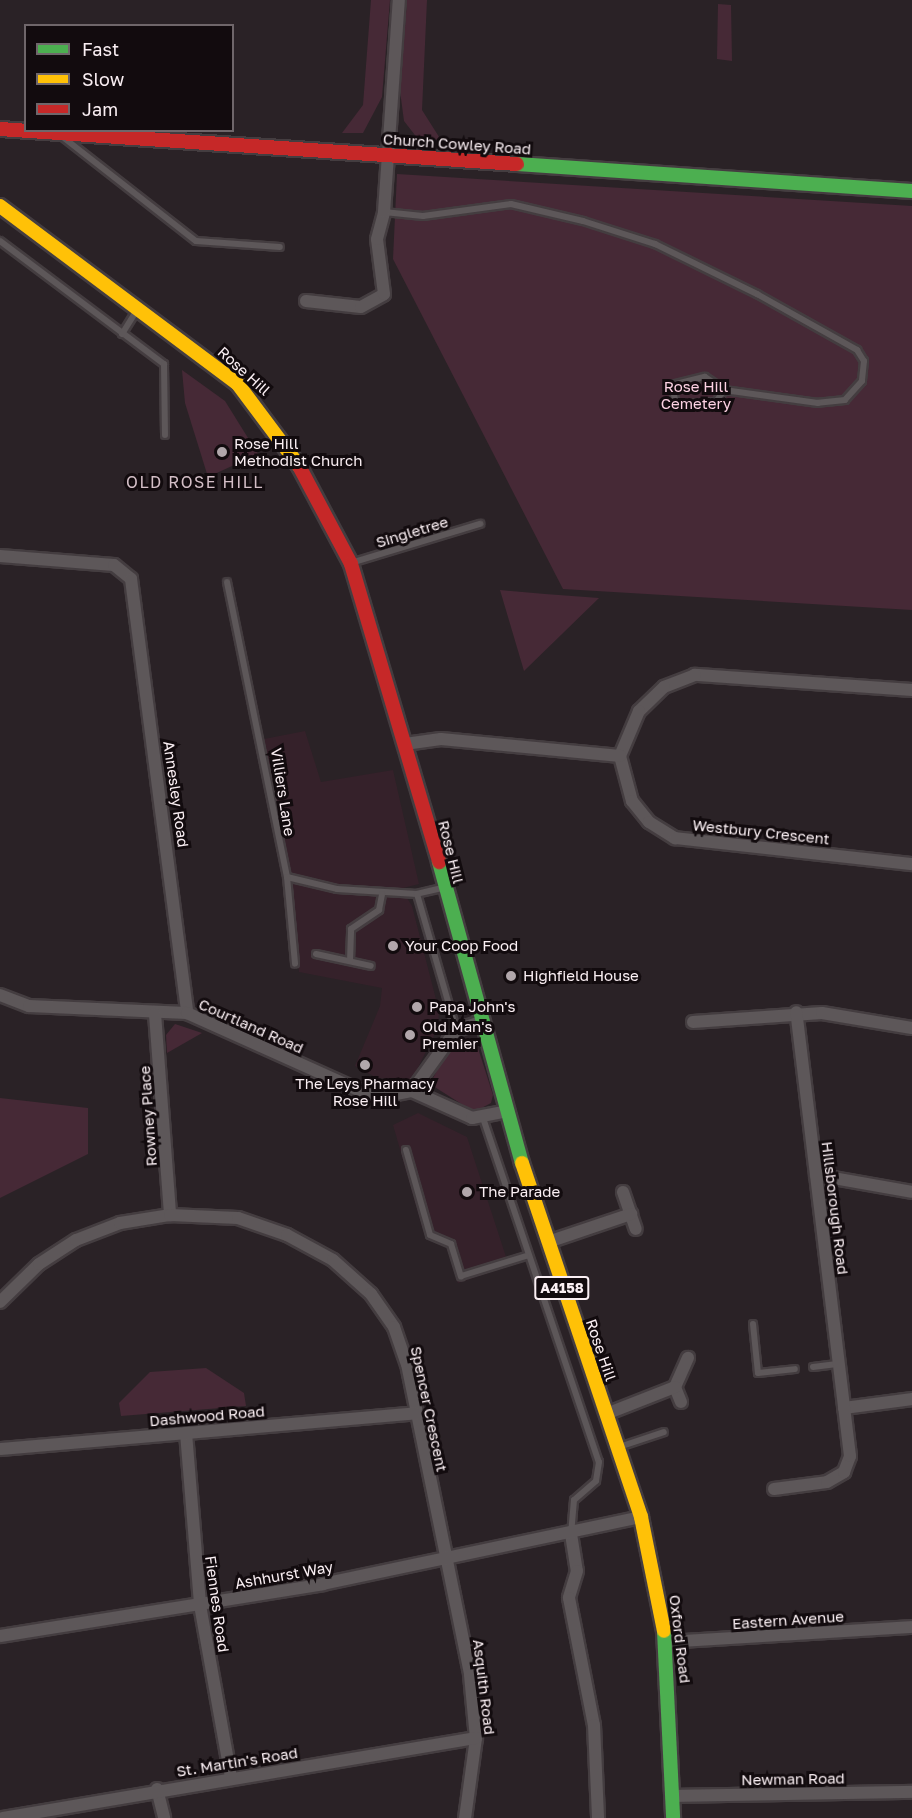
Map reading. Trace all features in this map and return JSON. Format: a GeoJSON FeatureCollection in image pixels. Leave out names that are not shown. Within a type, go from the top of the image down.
{"type":"FeatureCollection","features":[{"type":"Feature","properties":{"kind":"main road","name":"Church Cowley Road"},"geometry":{"type":"LineString","coordinates":[[0,129],[24,131]]}},
{"type":"Feature","properties":{"kind":"main road","name":"Church Cowley Road"},"geometry":{"type":"LineString","coordinates":[[43,132],[912,191]]}},
{"type":"Feature","properties":{"kind":"main road","name":"Rose Hill"},"geometry":{"type":"LineString","coordinates":[[0,206],[237,383],[263,410],[312,483],[351,564],[405,744],[507,1111],[548,1242],[625,1469]]}},
{"type":"Feature","properties":{"kind":"main road","name":"Oxford Road"},"geometry":{"type":"LineString","coordinates":[[625,1469],[641,1517],[666,1642],[675,1796],[673,1818]]}},
{"type":"Feature","properties":{"kind":"street"},"geometry":{"type":"LineString","coordinates":[[306,301],[361,307],[384,294],[377,238],[384,212],[399,0]]}},
{"type":"Feature","properties":{"kind":"street","name":"Annesley Road"},"geometry":{"type":"LineString","coordinates":[[0,556],[114,566],[131,579],[187,1013]]}},
{"type":"Feature","properties":{"kind":"street"},"geometry":{"type":"LineString","coordinates":[[405,744],[441,740],[620,756],[639,711],[664,687],[695,675],[912,690]]}},
{"type":"Feature","properties":{"kind":"street","name":"Westbury Crescent"},"geometry":{"type":"LineString","coordinates":[[620,756],[632,801],[649,822],[675,838],[912,864]]}},
{"type":"Feature","properties":{"kind":"street","name":"Courtland Road"},"geometry":{"type":"LineString","coordinates":[[0,995],[29,1006],[155,1014],[187,1013],[376,1098],[412,1091]]}},
{"type":"Feature","properties":{"kind":"street"},"geometry":{"type":"LineString","coordinates":[[693,1022],[796,1012],[912,1028]]}},
{"type":"Feature","properties":{"kind":"street","name":"Hillsborough Road"},"geometry":{"type":"LineString","coordinates":[[774,1489],[827,1482],[844,1472],[850,1456],[796,1012]]}},
{"type":"Feature","properties":{"kind":"street","name":"Rowney Place"},"geometry":{"type":"LineString","coordinates":[[155,1014],[170,1215]]}},
{"type":"Feature","properties":{"kind":"street"},"geometry":{"type":"LineString","coordinates":[[481,1022],[456,1030],[412,1091],[460,1115],[483,1118],[507,1111]]}},
{"type":"Feature","properties":{"kind":"street"},"geometry":{"type":"LineString","coordinates":[[816,1175],[912,1192]]}},
{"type":"Feature","properties":{"kind":"street"},"geometry":{"type":"LineString","coordinates":[[623,1192],[636,1229]]}},
{"type":"Feature","properties":{"kind":"street"},"geometry":{"type":"LineString","coordinates":[[548,1242],[631,1214]]}},
{"type":"Feature","properties":{"kind":"street","name":"Spencer Crescent"},"geometry":{"type":"LineString","coordinates":[[0,1302],[39,1264],[76,1240],[120,1223],[170,1215],[238,1218],[287,1234],[333,1260],[371,1294],[394,1328],[416,1413],[446,1560]]}},
{"type":"Feature","properties":{"kind":"street"},"geometry":{"type":"LineString","coordinates":[[606,1414],[675,1387],[688,1358]]}},
{"type":"Feature","properties":{"kind":"street"},"geometry":{"type":"LineString","coordinates":[[675,1387],[681,1402]]}},
{"type":"Feature","properties":{"kind":"street"},"geometry":{"type":"LineString","coordinates":[[844,1408],[912,1400]]}},
{"type":"Feature","properties":{"kind":"street","name":"Dashwood Road"},"geometry":{"type":"LineString","coordinates":[[0,1449],[416,1413]]}},
{"type":"Feature","properties":{"kind":"street","name":"Fiennes Road"},"geometry":{"type":"LineString","coordinates":[[186,1433],[200,1605],[231,1778]]}},
{"type":"Feature","properties":{"kind":"street","name":"Ashhurst Way"},"geometry":{"type":"LineString","coordinates":[[0,1636],[200,1605],[446,1560],[641,1517]]}},
{"type":"Feature","properties":{"kind":"street"},"geometry":{"type":"LineString","coordinates":[[571,1533],[577,1571],[569,1598],[594,1725],[598,1818]]}},
{"type":"Feature","properties":{"kind":"street","name":"Asquith Road"},"geometry":{"type":"LineString","coordinates":[[446,1560],[470,1675],[476,1738],[465,1818]]}},
{"type":"Feature","properties":{"kind":"street","name":"Eastern Avenue"},"geometry":{"type":"LineString","coordinates":[[666,1642],[912,1627]]}},
{"type":"Feature","properties":{"kind":"street","name":"St. Martin's Road"},"geometry":{"type":"LineString","coordinates":[[3,1818],[157,1789],[476,1738]]}},
{"type":"Feature","properties":{"kind":"street"},"geometry":{"type":"LineString","coordinates":[[157,1789],[164,1818]]}},
{"type":"Feature","properties":{"kind":"street","name":"Newman Road"},"geometry":{"type":"LineString","coordinates":[[675,1796],[912,1792]]}},
{"type":"Feature","properties":{"kind":"lane"},"geometry":{"type":"LineString","coordinates":[[57,133],[196,241],[280,247]]}},
{"type":"Feature","properties":{"kind":"lane"},"geometry":{"type":"LineString","coordinates":[[384,212],[423,216],[511,204],[583,221],[655,244],[757,294],[856,350],[864,361],[862,381],[845,400],[818,403],[724,390],[705,377],[691,376],[679,379],[670,392],[676,405],[695,408],[716,402],[724,390]]}},
{"type":"Feature","properties":{"kind":"lane"},"geometry":{"type":"LineString","coordinates":[[0,241],[164,364],[165,435]]}},
{"type":"Feature","properties":{"kind":"lane"},"geometry":{"type":"LineString","coordinates":[[122,334],[139,308]]}},
{"type":"Feature","properties":{"kind":"lane","name":"Singletree"},"geometry":{"type":"LineString","coordinates":[[351,564],[480,524]]}},
{"type":"Feature","properties":{"kind":"lane","name":"Villiers Lane"},"geometry":{"type":"LineString","coordinates":[[227,582],[288,878],[296,964]]}},
{"type":"Feature","properties":{"kind":"lane"},"geometry":{"type":"LineString","coordinates":[[288,878],[382,894],[417,894],[444,888]]}},
{"type":"Feature","properties":{"kind":"lane"},"geometry":{"type":"LineString","coordinates":[[350,961],[351,929],[379,910],[382,894]]}},
{"type":"Feature","properties":{"kind":"lane"},"geometry":{"type":"LineString","coordinates":[[417,894],[456,1030]]}},
{"type":"Feature","properties":{"kind":"lane"},"geometry":{"type":"LineString","coordinates":[[316,954],[370,966]]}},
{"type":"Feature","properties":{"kind":"lane"},"geometry":{"type":"LineString","coordinates":[[483,1118],[526,1256],[599,1462],[596,1481],[574,1500],[571,1533]]}},
{"type":"Feature","properties":{"kind":"lane"},"geometry":{"type":"LineString","coordinates":[[406,1150],[430,1235],[451,1244],[461,1276],[526,1256]]}},
{"type":"Feature","properties":{"kind":"lane"},"geometry":{"type":"LineString","coordinates":[[753,1324],[758,1373],[795,1369]]}},
{"type":"Feature","properties":{"kind":"lane"},"geometry":{"type":"LineString","coordinates":[[813,1367],[840,1364]]}},
{"type":"Feature","properties":{"kind":"lane"},"geometry":{"type":"LineString","coordinates":[[618,1447],[664,1432]]}},
{"type":"Feature","properties":{"kind":"shaded area"},"geometry":{"type":"Polygon","coordinates":[[[305,731],[321,782],[393,770],[419,884],[399,889],[400,898],[407,898],[412,906],[439,1011],[438,1027],[412,1080],[377,1078],[355,1066],[380,1006],[382,988],[299,972],[291,881],[264,739],[305,731]]]}},
{"type":"Feature","properties":{"kind":"shaded area"},"geometry":{"type":"Polygon","coordinates":[[[418,1113],[467,1137],[509,1266],[458,1283],[446,1245],[424,1233],[393,1125],[418,1113]]]}},
{"type":"Feature","properties":{"kind":"green space"},"geometry":{"type":"Polygon","coordinates":[[[371,0],[390,0],[382,97],[363,133],[342,133],[363,105],[371,0]]]}},
{"type":"Feature","properties":{"kind":"green space"},"geometry":{"type":"Polygon","coordinates":[[[407,0],[427,0],[422,110],[441,140],[418,139],[404,121],[400,91],[407,0]]]}},
{"type":"Feature","properties":{"kind":"green space"},"geometry":{"type":"Polygon","coordinates":[[[718,4],[731,5],[732,61],[717,59],[718,4]]]}},
{"type":"Feature","properties":{"kind":"green space","name":"Rose Hill Cemetery"},"geometry":{"type":"Polygon","coordinates":[[[397,174],[912,206],[912,610],[563,589],[393,259],[397,174]]]}},
{"type":"Feature","properties":{"kind":"green space"},"geometry":{"type":"Polygon","coordinates":[[[182,370],[225,401],[258,454],[208,477],[185,403],[182,370]]]}},
{"type":"Feature","properties":{"kind":"green space"},"geometry":{"type":"Polygon","coordinates":[[[500,590],[545,594],[599,598],[524,671],[500,590]]]}},
{"type":"Feature","properties":{"kind":"green space"},"geometry":{"type":"Polygon","coordinates":[[[175,1024],[202,1033],[167,1053],[166,1035],[175,1024]]]}},
{"type":"Feature","properties":{"kind":"green space"},"geometry":{"type":"Polygon","coordinates":[[[467,1038],[477,1045],[493,1095],[491,1103],[474,1112],[430,1084],[450,1045],[467,1038]]]}},
{"type":"Feature","properties":{"kind":"green space"},"geometry":{"type":"Polygon","coordinates":[[[0,1098],[88,1108],[88,1154],[0,1198],[0,1098]]]}},
{"type":"Feature","properties":{"kind":"green space"},"geometry":{"type":"Polygon","coordinates":[[[206,1368],[244,1393],[246,1406],[121,1416],[119,1403],[150,1372],[206,1368]]]}},
{"type":"Feature","properties":{"kind":"traffic: fast"},"geometry":{"type":"LineString","coordinates":[[517,164],[912,191]]}},
{"type":"Feature","properties":{"kind":"traffic: fast"},"geometry":{"type":"LineString","coordinates":[[439,862],[522,1163]]}},
{"type":"Feature","properties":{"kind":"traffic: fast"},"geometry":{"type":"LineString","coordinates":[[664,1631],[673,1818]]}},
{"type":"Feature","properties":{"kind":"traffic: slow"},"geometry":{"type":"LineString","coordinates":[[0,206],[237,383],[299,466]]}},
{"type":"Feature","properties":{"kind":"traffic: slow"},"geometry":{"type":"LineString","coordinates":[[522,1163],[641,1517],[664,1631]]}},
{"type":"Feature","properties":{"kind":"traffic: jam"},"geometry":{"type":"LineString","coordinates":[[0,129],[24,131]]}},
{"type":"Feature","properties":{"kind":"traffic: jam"},"geometry":{"type":"LineString","coordinates":[[44,132],[517,164]]}},
{"type":"Feature","properties":{"kind":"traffic: jam"},"geometry":{"type":"LineString","coordinates":[[299,466],[351,564],[439,862]]}},
{"type":"Feature","properties":{"kind":"place","name":"Rose Hill Methodist Church"},"geometry":{"type":"Point","coordinates":[222,452]}},
{"type":"Feature","properties":{"kind":"place","name":"Your Coop Food"},"geometry":{"type":"Point","coordinates":[393,946]}},
{"type":"Feature","properties":{"kind":"place","name":"Highfield House"},"geometry":{"type":"Point","coordinates":[511,976]}},
{"type":"Feature","properties":{"kind":"place","name":"Papa John's"},"geometry":{"type":"Point","coordinates":[417,1007]}},
{"type":"Feature","properties":{"kind":"place","name":"Old Man's Premier"},"geometry":{"type":"Point","coordinates":[410,1035]}},
{"type":"Feature","properties":{"kind":"place","name":"The Leys Pharmacy Rose Hill"},"geometry":{"type":"Point","coordinates":[365,1065]}},
{"type":"Feature","properties":{"kind":"place","name":"The Parade"},"geometry":{"type":"Point","coordinates":[467,1192]}},
{"type":"Feature","properties":{"kind":"district","name":"OLD ROSE HILL"},"geometry":{"type":"Point","coordinates":[195,482]}}]}
